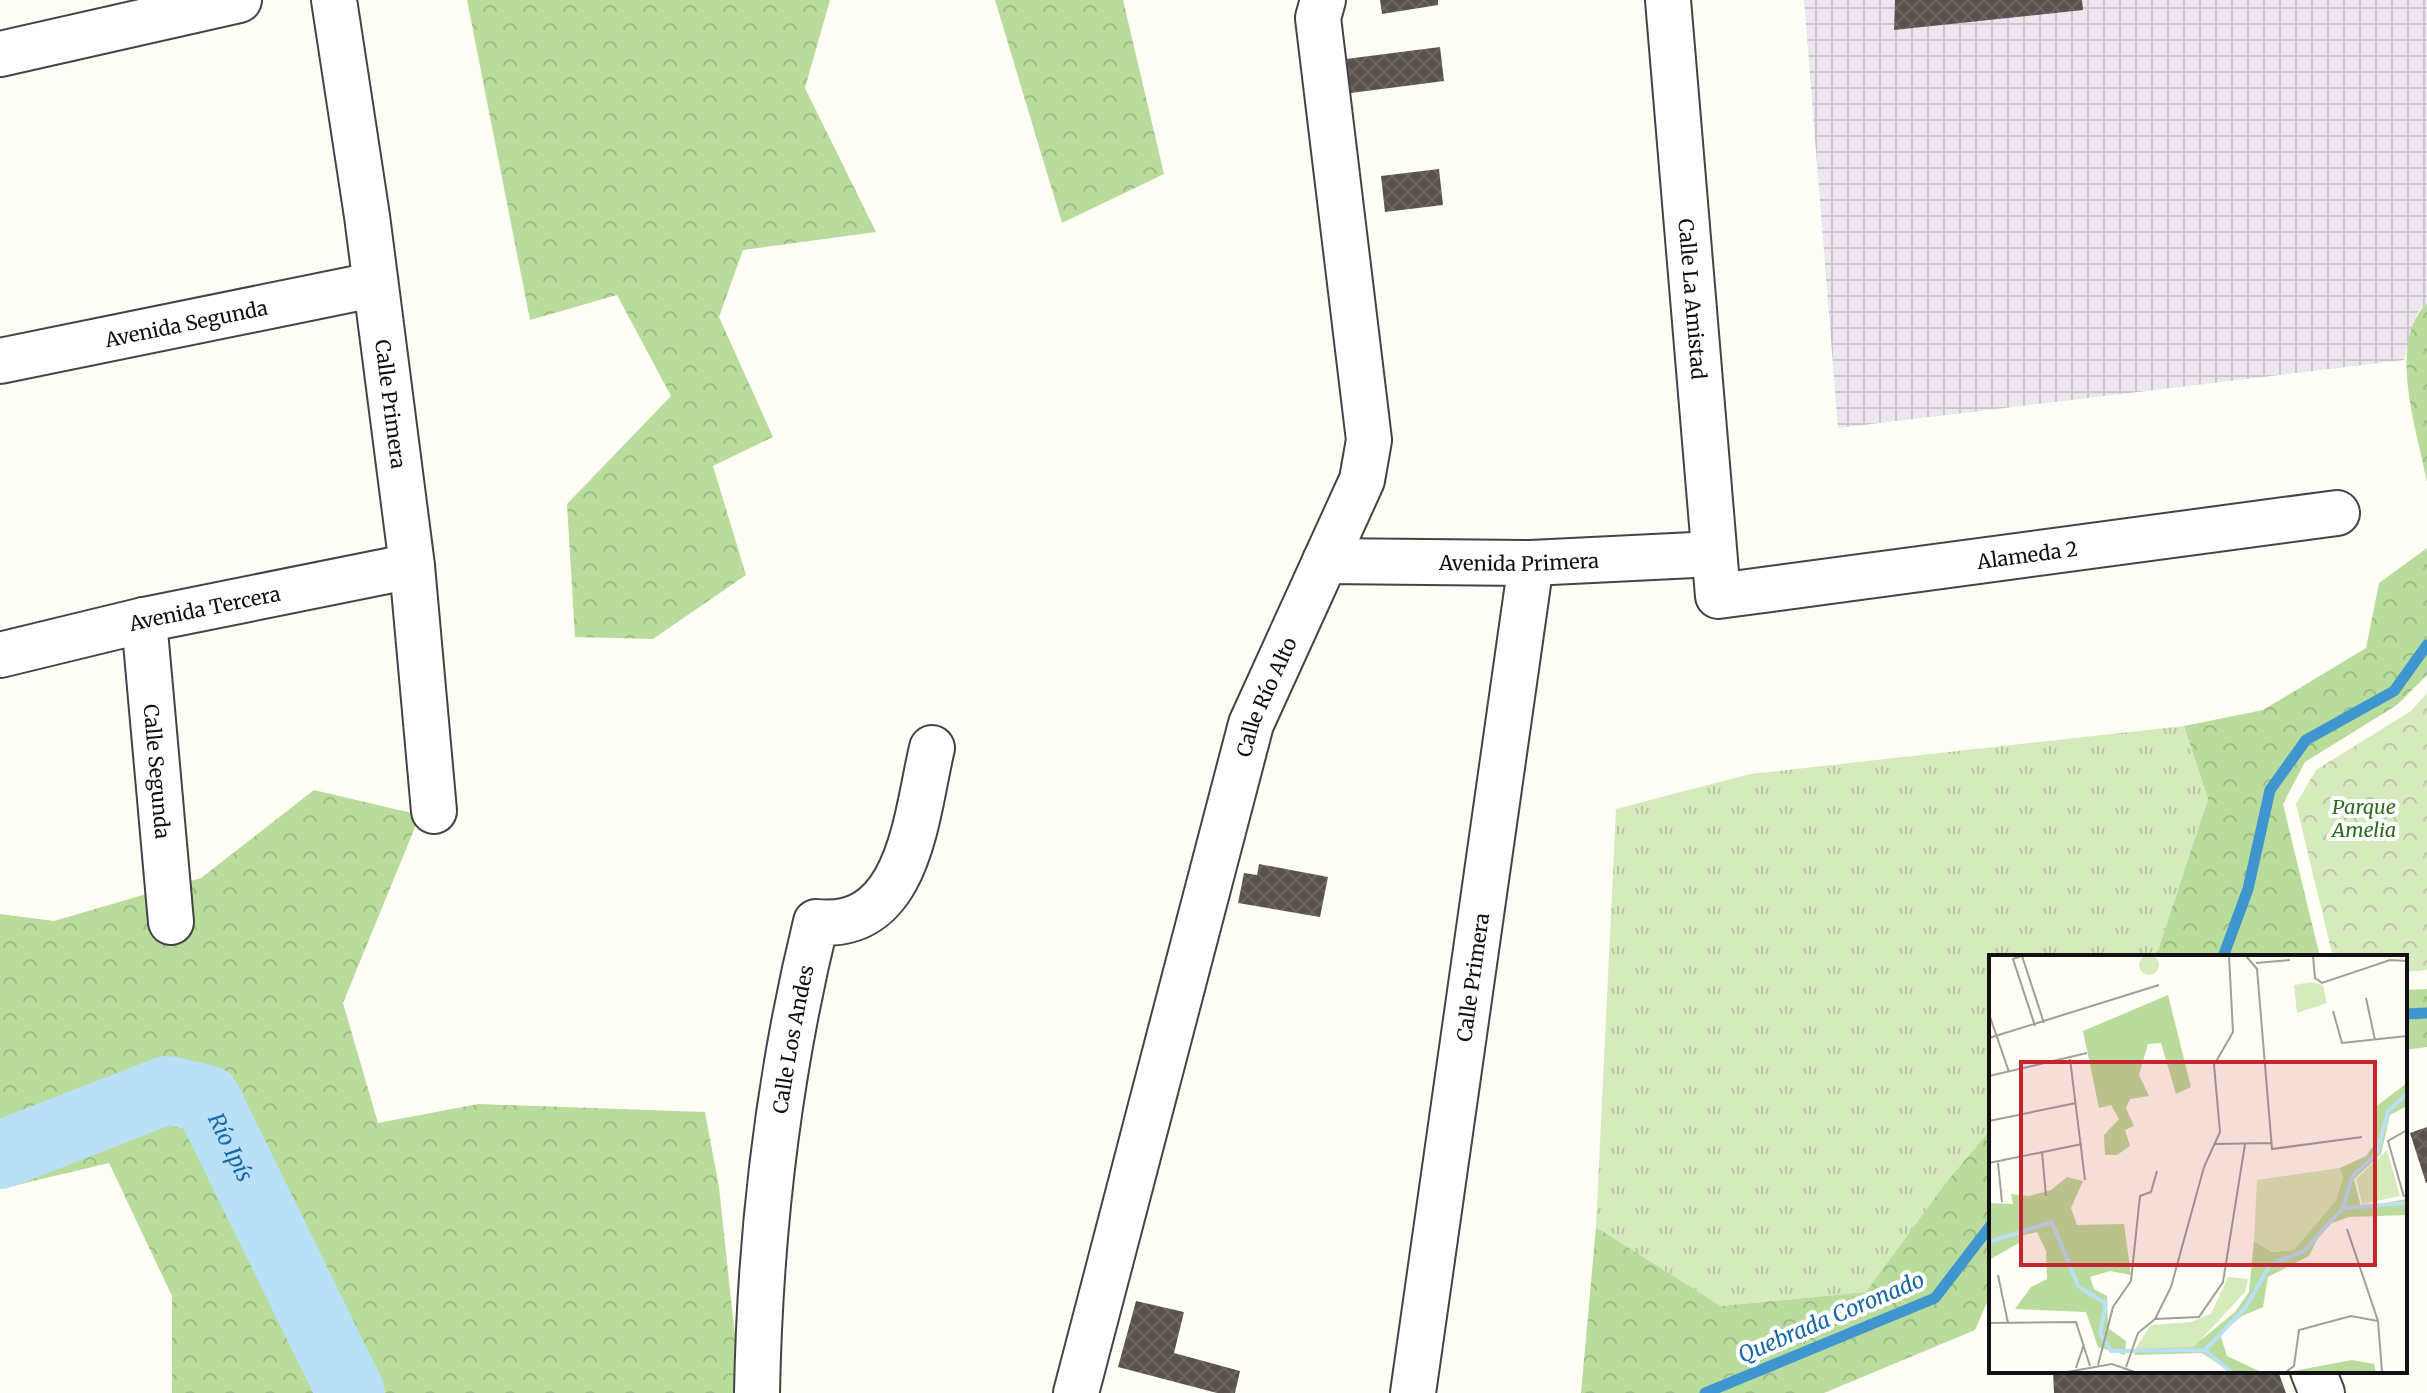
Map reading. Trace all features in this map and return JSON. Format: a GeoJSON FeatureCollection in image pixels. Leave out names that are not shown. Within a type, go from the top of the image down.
{"type":"FeatureCollection","features":[{"type":"Feature","properties":{"kind":"street"},"geometry":{"type":"LineString","coordinates":[[0,54],[239,0]]}},
{"type":"Feature","properties":{"kind":"street","name":"Calle Primera"},"geometry":{"type":"LineString","coordinates":[[334,0],[367,216],[373,285],[412,566],[434,811]]}},
{"type":"Feature","properties":{"kind":"street","name":"Calle Río Alto"},"geometry":{"type":"LineString","coordinates":[[1076,1393],[1251,724],[1362,480],[1369,440],[1318,18],[1323,0]]}},
{"type":"Feature","properties":{"kind":"street","name":"Calle La Amistad"},"geometry":{"type":"LineString","coordinates":[[1668,0],[1716,575]]}},
{"type":"Feature","properties":{"kind":"street","name":"Avenida Segunda"},"geometry":{"type":"LineString","coordinates":[[0,361],[373,285]]}},
{"type":"Feature","properties":{"kind":"street","name":"Alameda 2"},"geometry":{"type":"LineString","coordinates":[[1716,575],[2337,513]]}},
{"type":"Feature","properties":{"kind":"street","name":"Avenida Primera"},"geometry":{"type":"LineString","coordinates":[[1325,561],[1531,563],[1716,575]]}},
{"type":"Feature","properties":{"kind":"street","name":"Calle Primera"},"geometry":{"type":"LineString","coordinates":[[1413,1393],[1531,563]]}},
{"type":"Feature","properties":{"kind":"street","name":"Avenida Tercera"},"geometry":{"type":"LineString","coordinates":[[0,655],[144,620],[412,566]]}},
{"type":"Feature","properties":{"kind":"street","name":"Calle Segunda"},"geometry":{"type":"LineString","coordinates":[[144,620],[171,922]]}},
{"type":"Feature","properties":{"kind":"street","name":"Calle Los Andes"},"geometry":{"type":"LineString","coordinates":[[757,1393],[759,1282],[775,1125],[802,916],[839,924],[865,915],[891,890],[906,860],[932,748]]}},
{"type":"Feature","properties":{"kind":"street"},"geometry":{"type":"LineString","coordinates":[[2314,1373],[2322,1393]]}},
{"type":"Feature","properties":{"kind":"shaded area"},"geometry":{"type":"Polygon","coordinates":[[[1804,0],[2427,0],[2427,303],[2417,313],[2404,360],[1838,428],[1804,0]]]}},
{"type":"Feature","properties":{"kind":"green space"},"geometry":{"type":"Polygon","coordinates":[[[467,0],[830,0],[805,88],[876,232],[743,250],[719,317],[773,437],[713,466],[746,575],[653,639],[575,637],[567,504],[671,396],[617,295],[530,320],[467,0]]]}},
{"type":"Feature","properties":{"kind":"green space"},"geometry":{"type":"Polygon","coordinates":[[[995,0],[1123,0],[1164,174],[1062,223],[995,0]]]}},
{"type":"Feature","properties":{"kind":"green space"},"geometry":{"type":"Polygon","coordinates":[[[2427,303],[2427,482],[2412,414],[2407,364],[2408,341],[2415,320],[2427,303]]]}},
{"type":"Feature","properties":{"kind":"green space"},"geometry":{"type":"Polygon","coordinates":[[[2427,548],[2427,675],[2397,705],[2305,762],[2283,804],[2320,955],[2153,955],[2158,950],[2208,799],[2184,726],[2263,710],[2366,648],[2379,583],[2427,548]]]}},
{"type":"Feature","properties":{"kind":"green space","name":"Parque Amelia"},"geometry":{"type":"Polygon","coordinates":[[[2427,693],[2427,970],[2407,972],[2407,955],[2333,955],[2296,804],[2316,770],[2411,711],[2427,693]]]}},
{"type":"Feature","properties":{"kind":"green space"},"geometry":{"type":"Polygon","coordinates":[[[2184,726],[2208,799],[2158,950],[2153,955],[1989,955],[1989,1131],[1948,1180],[1867,1292],[1721,1306],[1596,1227],[1616,809],[1750,774],[2184,726]]]}},
{"type":"Feature","properties":{"kind":"green space"},"geometry":{"type":"Polygon","coordinates":[[[314,790],[420,815],[343,1003],[378,1123],[478,1104],[705,1112],[719,1187],[741,1393],[172,1393],[172,1296],[109,1163],[0,1189],[0,914],[54,921],[201,878],[314,790]]]}},
{"type":"Feature","properties":{"kind":"green space"},"geometry":{"type":"Polygon","coordinates":[[[2427,989],[2427,1047],[2407,1050],[2407,990],[2427,989]]]}},
{"type":"Feature","properties":{"kind":"green space"},"geometry":{"type":"Polygon","coordinates":[[[1989,1131],[1989,1298],[1975,1330],[1824,1393],[1581,1393],[1596,1227],[1721,1306],[1866,1292],[1948,1180],[1989,1131]]]}},
{"type":"Feature","properties":{"kind":"building"},"geometry":{"type":"Polygon","coordinates":[[[1380,0],[1438,0],[1438,5],[1382,14],[1380,0]]]}},
{"type":"Feature","properties":{"kind":"building"},"geometry":{"type":"Polygon","coordinates":[[[1895,0],[2082,0],[2083,10],[1894,30],[1895,0]]]}},
{"type":"Feature","properties":{"kind":"building"},"geometry":{"type":"Polygon","coordinates":[[[1440,47],[1444,81],[1343,94],[1338,60],[1440,47]]]}},
{"type":"Feature","properties":{"kind":"building"},"geometry":{"type":"Polygon","coordinates":[[[1439,169],[1443,205],[1385,212],[1381,176],[1439,169]]]}},
{"type":"Feature","properties":{"kind":"building"},"geometry":{"type":"Polygon","coordinates":[[[1259,864],[1328,877],[1320,917],[1238,903],[1244,873],[1257,875],[1259,864]]]}},
{"type":"Feature","properties":{"kind":"building"},"geometry":{"type":"Polygon","coordinates":[[[2427,1127],[2427,1183],[2426,1183],[2410,1133],[2427,1127]]]}},
{"type":"Feature","properties":{"kind":"building"},"geometry":{"type":"Polygon","coordinates":[[[1136,1301],[1184,1312],[1174,1353],[1240,1371],[1235,1393],[1217,1393],[1118,1367],[1136,1301]]]}},
{"type":"Feature","properties":{"kind":"building"},"geometry":{"type":"Polygon","coordinates":[[[2053,1373],[2279,1373],[2286,1393],[2054,1393],[2053,1373]]]}},
{"type":"Feature","properties":{"kind":"waterway","name":"Quebrada Coronado"},"geometry":{"type":"LineString","coordinates":[[2224,955],[2248,889],[2270,790],[2306,740],[2394,691],[2427,645]]}},
{"type":"Feature","properties":{"kind":"waterway"},"geometry":{"type":"LineString","coordinates":[[2407,1014],[2427,1013]]}},
{"type":"Feature","properties":{"kind":"waterway","name":"Río Ipís"},"geometry":{"type":"LineString","coordinates":[[0,1155],[167,1090],[207,1099],[351,1393]]}},
{"type":"Feature","properties":{"kind":"waterway","name":"Quebrada Coronado"},"geometry":{"type":"LineString","coordinates":[[1705,1393],[1935,1298],[1989,1228]]}}]}
